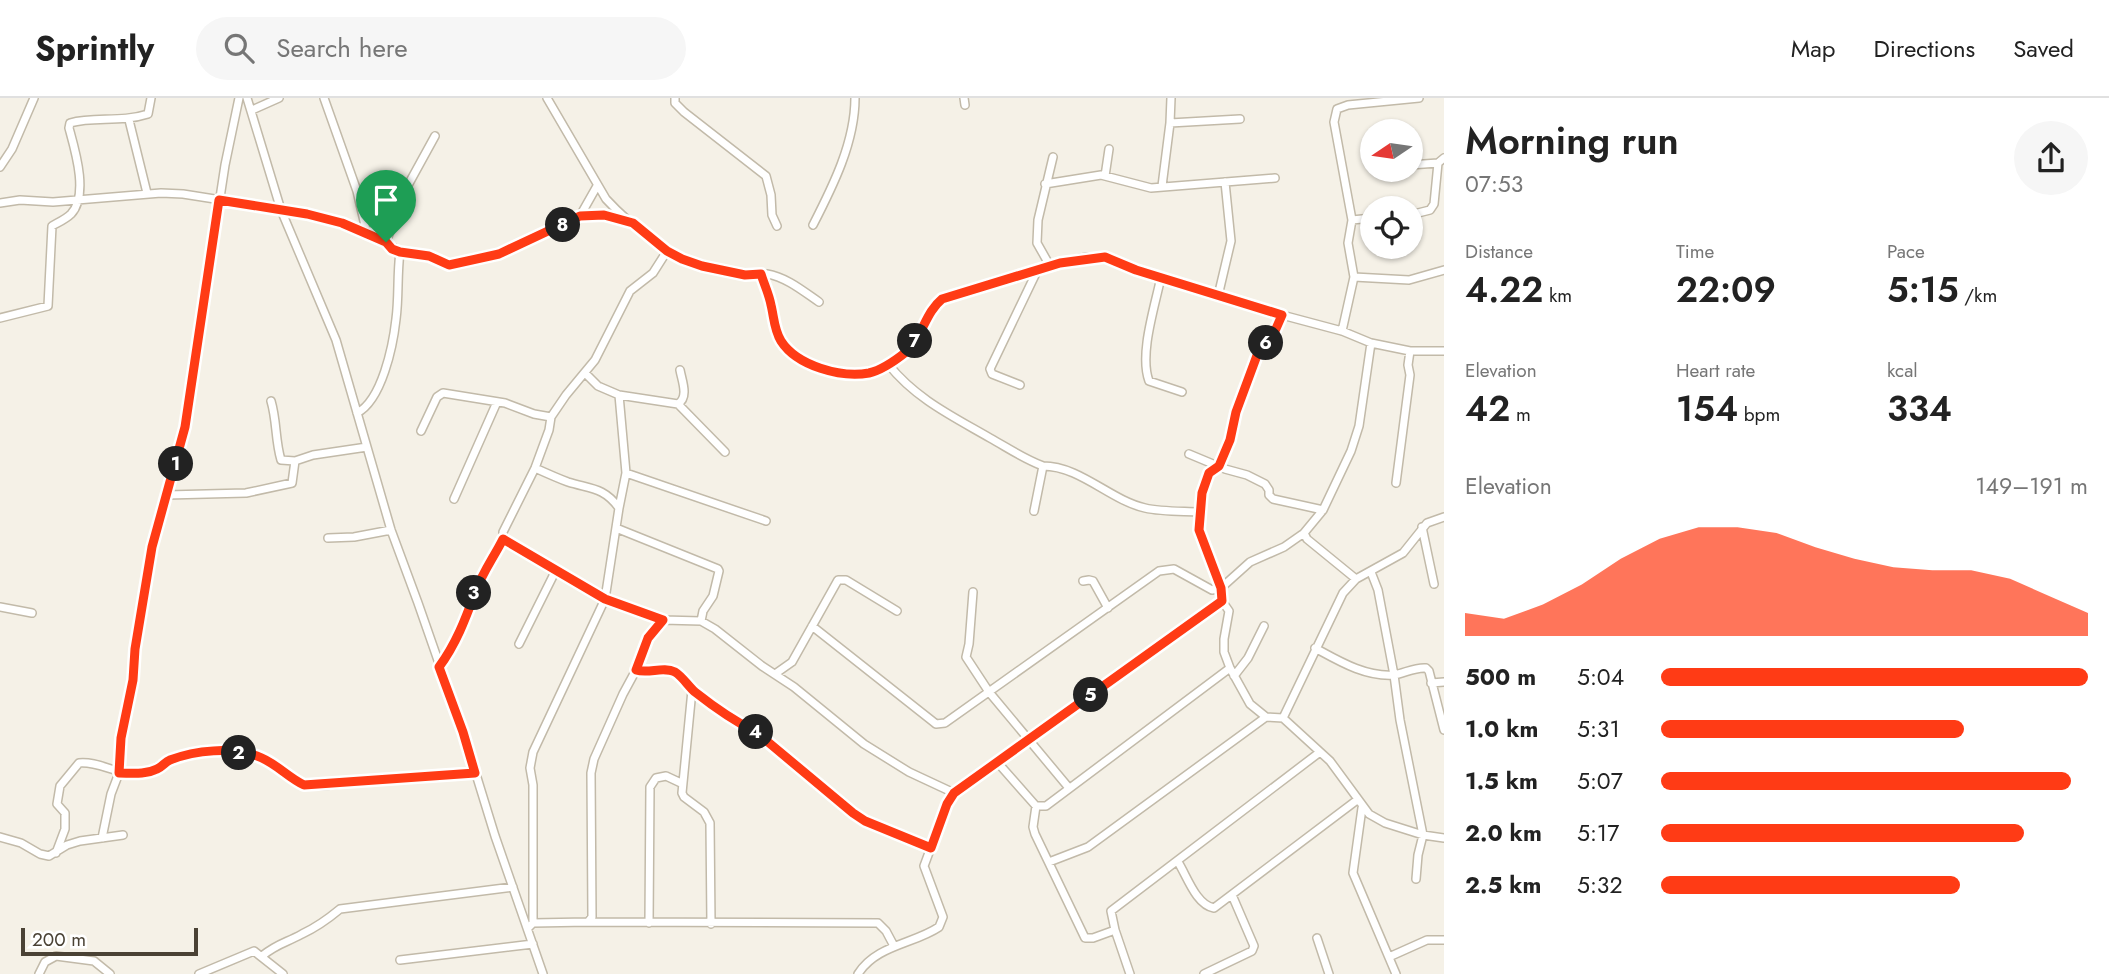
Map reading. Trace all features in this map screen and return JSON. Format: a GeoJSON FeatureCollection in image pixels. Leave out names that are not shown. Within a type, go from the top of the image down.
{"type":"FeatureCollection","features":[{"type":"Feature","properties":{"kind":"street"},"geometry":{"type":"LineString","coordinates":[[0,167],[12,149],[34,98]]}},
{"type":"Feature","properties":{"kind":"street"},"geometry":{"type":"LineString","coordinates":[[0,318],[48,306],[52,226],[73,212],[80,193],[79,169],[70,123],[129,120],[148,114],[151,98]]}},
{"type":"Feature","properties":{"kind":"street"},"geometry":{"type":"LineString","coordinates":[[102,838],[111,794],[119,773],[121,738],[133,680],[135,649],[152,547],[185,427],[219,200],[239,98]]}},
{"type":"Feature","properties":{"kind":"street"},"geometry":{"type":"LineString","coordinates":[[247,98],[281,209],[336,340],[391,530],[463,732],[513,887],[530,926]]}},
{"type":"Feature","properties":{"kind":"street"},"geometry":{"type":"LineString","coordinates":[[252,110],[279,98]]}},
{"type":"Feature","properties":{"kind":"street"},"geometry":{"type":"LineString","coordinates":[[324,98],[357,191],[367,234]]}},
{"type":"Feature","properties":{"kind":"street"},"geometry":{"type":"LineString","coordinates":[[547,98],[597,186],[618,212],[667,251],[702,266],[745,275],[761,274],[790,282],[819,302]]}},
{"type":"Feature","properties":{"kind":"street"},"geometry":{"type":"LineString","coordinates":[[675,98],[675,103],[684,112],[766,176],[772,215],[777,226]]}},
{"type":"Feature","properties":{"kind":"street"},"geometry":{"type":"LineString","coordinates":[[813,225],[844,155],[855,98]]}},
{"type":"Feature","properties":{"kind":"street"},"geometry":{"type":"LineString","coordinates":[[1162,186],[1171,98]]}},
{"type":"Feature","properties":{"kind":"street"},"geometry":{"type":"LineString","coordinates":[[1342,331],[1354,277],[1348,243],[1352,220],[1334,122],[1337,108],[1419,98]]}},
{"type":"Feature","properties":{"kind":"street"},"geometry":{"type":"LineString","coordinates":[[1170,123],[1240,119]]}},
{"type":"Feature","properties":{"kind":"street"},"geometry":{"type":"LineString","coordinates":[[129,120],[147,193]]}},
{"type":"Feature","properties":{"kind":"street"},"geometry":{"type":"LineString","coordinates":[[386,242],[407,187],[435,135]]}},
{"type":"Feature","properties":{"kind":"street"},"geometry":{"type":"LineString","coordinates":[[1105,176],[1109,149]]}},
{"type":"Feature","properties":{"kind":"street"},"geometry":{"type":"LineString","coordinates":[[1050,266],[1037,243],[1038,220],[1053,157]]}},
{"type":"Feature","properties":{"kind":"street"},"geometry":{"type":"LineString","coordinates":[[1423,163],[1441,161],[1434,204],[1430,210],[1423,212]]}},
{"type":"Feature","properties":{"kind":"street"},"geometry":{"type":"LineString","coordinates":[[1045,184],[1105,176],[1151,188],[1275,178]]}},
{"type":"Feature","properties":{"kind":"street"},"geometry":{"type":"LineString","coordinates":[[1218,296],[1231,241],[1225,182]]}},
{"type":"Feature","properties":{"kind":"street"},"geometry":{"type":"LineString","coordinates":[[580,216],[597,186]]}},
{"type":"Feature","properties":{"kind":"street"},"geometry":{"type":"LineString","coordinates":[[0,203],[20,200],[53,202],[147,193],[183,194],[281,209],[342,223],[386,242],[392,249],[400,252],[429,256],[455,265],[514,248],[580,216],[604,215],[633,223]]}},
{"type":"Feature","properties":{"kind":"street"},"geometry":{"type":"LineString","coordinates":[[1352,220],[1360,219]]}},
{"type":"Feature","properties":{"kind":"street"},"geometry":{"type":"LineString","coordinates":[[439,667],[452,650],[475,593],[503,539],[503,532],[536,468],[551,417],[605,344],[630,291],[653,273],[667,251]]}},
{"type":"Feature","properties":{"kind":"street"},"geometry":{"type":"LineString","coordinates":[[357,414],[366,409],[387,364],[397,317],[400,252]]}},
{"type":"Feature","properties":{"kind":"street"},"geometry":{"type":"LineString","coordinates":[[761,274],[781,341],[791,352],[807,362],[831,371],[850,374],[871,373],[906,351],[920,335],[934,306],[942,299],[1086,257],[1105,257],[1136,270],[1371,342],[1410,351],[1444,351]]}},
{"type":"Feature","properties":{"kind":"street"},"geometry":{"type":"LineString","coordinates":[[1354,277],[1409,280],[1444,270]]}},
{"type":"Feature","properties":{"kind":"street"},"geometry":{"type":"LineString","coordinates":[[1020,385],[992,374],[990,369],[1037,271]]}},
{"type":"Feature","properties":{"kind":"street"},"geometry":{"type":"LineString","coordinates":[[1161,277],[1149,339],[1146,372],[1149,382],[1182,392]]}},
{"type":"Feature","properties":{"kind":"street"},"geometry":{"type":"LineString","coordinates":[[1282,315],[1275,331],[1259,350],[1236,412],[1230,440],[1219,466],[1209,473],[1202,493],[1199,530],[1221,588],[1222,601],[1229,611],[1224,652],[1250,704],[1266,717],[1283,718],[1330,761],[1369,814],[1385,823],[1423,835],[1444,838]]}},
{"type":"Feature","properties":{"kind":"street"},"geometry":{"type":"LineString","coordinates":[[812,626],[936,724],[945,723],[1159,571],[1174,569],[1212,590],[1221,588],[1251,562],[1284,547],[1304,533],[1323,510],[1351,451],[1359,426],[1371,342]]}},
{"type":"Feature","properties":{"kind":"street"},"geometry":{"type":"LineString","coordinates":[[1396,483],[1410,375],[1410,351]]}},
{"type":"Feature","properties":{"kind":"street"},"geometry":{"type":"LineString","coordinates":[[888,364],[916,395],[927,399],[942,413],[1018,456],[1043,466],[1064,470],[1144,508],[1200,512]]}},
{"type":"Feature","properties":{"kind":"street"},"geometry":{"type":"LineString","coordinates":[[678,404],[685,395],[680,370]]}},
{"type":"Feature","properties":{"kind":"street"},"geometry":{"type":"LineString","coordinates":[[584,373],[597,386],[619,395],[678,404],[725,452]]}},
{"type":"Feature","properties":{"kind":"street"},"geometry":{"type":"LineString","coordinates":[[421,430],[440,393],[505,403],[551,417]]}},
{"type":"Feature","properties":{"kind":"street"},"geometry":{"type":"LineString","coordinates":[[543,974],[530,926],[533,785],[530,768],[533,752],[605,599],[626,473],[619,395]]}},
{"type":"Feature","properties":{"kind":"street"},"geometry":{"type":"LineString","coordinates":[[271,401],[277,422],[277,447],[281,460],[295,461],[313,454],[367,447]]}},
{"type":"Feature","properties":{"kind":"street"},"geometry":{"type":"LineString","coordinates":[[454,499],[497,402]]}},
{"type":"Feature","properties":{"kind":"street"},"geometry":{"type":"LineString","coordinates":[[1189,454],[1265,484],[1273,499],[1323,510]]}},
{"type":"Feature","properties":{"kind":"street"},"geometry":{"type":"LineString","coordinates":[[167,495],[246,493],[292,483],[295,461]]}},
{"type":"Feature","properties":{"kind":"street"},"geometry":{"type":"LineString","coordinates":[[1034,511],[1043,466]]}},
{"type":"Feature","properties":{"kind":"street"},"geometry":{"type":"LineString","coordinates":[[536,468],[569,482],[592,487],[612,498],[619,508]]}},
{"type":"Feature","properties":{"kind":"street"},"geometry":{"type":"LineString","coordinates":[[626,473],[766,521]]}},
{"type":"Feature","properties":{"kind":"street"},"geometry":{"type":"LineString","coordinates":[[1283,718],[1343,593],[1356,579],[1403,553],[1427,523],[1444,517]]}},
{"type":"Feature","properties":{"kind":"street"},"geometry":{"type":"LineString","coordinates":[[1422,527],[1434,584]]}},
{"type":"Feature","properties":{"kind":"street"},"geometry":{"type":"LineString","coordinates":[[616,528],[718,569],[713,596],[703,611],[701,621]]}},
{"type":"Feature","properties":{"kind":"street"},"geometry":{"type":"LineString","coordinates":[[328,538],[355,537],[391,530]]}},
{"type":"Feature","properties":{"kind":"street"},"geometry":{"type":"LineString","coordinates":[[1304,533],[1307,539],[1356,579]]}},
{"type":"Feature","properties":{"kind":"street"},"geometry":{"type":"LineString","coordinates":[[503,539],[605,599],[663,620],[701,621],[775,674],[864,744],[909,772],[954,793]]}},
{"type":"Feature","properties":{"kind":"street"},"geometry":{"type":"LineString","coordinates":[[519,644],[556,569]]}},
{"type":"Feature","properties":{"kind":"street"},"geometry":{"type":"LineString","coordinates":[[1371,572],[1378,590],[1394,674],[1399,720],[1423,835],[1416,879]]}},
{"type":"Feature","properties":{"kind":"street"},"geometry":{"type":"LineString","coordinates":[[775,674],[792,662],[835,582],[842,579],[897,611]]}},
{"type":"Feature","properties":{"kind":"street"},"geometry":{"type":"LineString","coordinates":[[1083,581],[1093,581],[1108,608]]}},
{"type":"Feature","properties":{"kind":"street"},"geometry":{"type":"LineString","coordinates":[[973,592],[970,644],[966,657],[989,692],[1069,788]]}},
{"type":"Feature","properties":{"kind":"street"},"geometry":{"type":"LineString","coordinates":[[858,974],[863,967],[894,946],[939,927],[943,917],[924,866],[947,804],[954,793],[1222,601]]}},
{"type":"Feature","properties":{"kind":"street"},"geometry":{"type":"LineString","coordinates":[[0,607],[32,613]]}},
{"type":"Feature","properties":{"kind":"street"},"geometry":{"type":"LineString","coordinates":[[588,922],[592,917],[591,774],[594,759],[648,638],[663,620]]}},
{"type":"Feature","properties":{"kind":"street"},"geometry":{"type":"LineString","coordinates":[[998,763],[1037,806],[1046,806],[1232,672],[1248,658],[1264,626]]}},
{"type":"Feature","properties":{"kind":"street"},"geometry":{"type":"LineString","coordinates":[[1315,648],[1342,663],[1370,673],[1394,674],[1426,668],[1443,716],[1444,730]]}},
{"type":"Feature","properties":{"kind":"street"},"geometry":{"type":"LineString","coordinates":[[636,670],[673,671],[692,690],[738,723],[756,732],[853,813],[865,821],[931,848]]}},
{"type":"Feature","properties":{"kind":"street"},"geometry":{"type":"LineString","coordinates":[[1431,683],[1444,682]]}},
{"type":"Feature","properties":{"kind":"street"},"geometry":{"type":"LineString","coordinates":[[692,690],[681,783],[684,797],[704,812],[710,823],[711,923]]}},
{"type":"Feature","properties":{"kind":"street"},"geometry":{"type":"LineString","coordinates":[[1049,862],[1088,847],[1266,717]]}},
{"type":"Feature","properties":{"kind":"street"},"geometry":{"type":"LineString","coordinates":[[56,853],[65,829],[65,813],[57,804],[60,786],[79,763],[90,762],[119,773],[140,773],[158,769],[168,761],[206,751],[256,756],[277,766],[304,785],[475,773]]}},
{"type":"Feature","properties":{"kind":"street"},"geometry":{"type":"LineString","coordinates":[[1130,974],[1111,911],[1320,752]]}},
{"type":"Feature","properties":{"kind":"street"},"geometry":{"type":"LineString","coordinates":[[649,923],[650,787],[656,778],[666,776],[681,783]]}},
{"type":"Feature","properties":{"kind":"street"},"geometry":{"type":"LineString","coordinates":[[1178,862],[1201,902],[1214,908],[1357,800]]}},
{"type":"Feature","properties":{"kind":"street"},"geometry":{"type":"LineString","coordinates":[[1037,806],[1033,827],[1085,937],[1093,938],[1115,930]]}},
{"type":"Feature","properties":{"kind":"street"},"geometry":{"type":"LineString","coordinates":[[1362,808],[1353,873],[1396,974]]}},
{"type":"Feature","properties":{"kind":"street"},"geometry":{"type":"LineString","coordinates":[[0,837],[21,842],[48,856],[67,845],[123,835]]}},
{"type":"Feature","properties":{"kind":"street"},"geometry":{"type":"LineString","coordinates":[[262,956],[277,944],[323,923],[340,909],[513,887]]}},
{"type":"Feature","properties":{"kind":"street"},"geometry":{"type":"LineString","coordinates":[[1204,974],[1252,951],[1254,946],[1232,895]]}},
{"type":"Feature","properties":{"kind":"street"},"geometry":{"type":"LineString","coordinates":[[530,926],[588,922],[878,923],[887,931],[894,946]]}},
{"type":"Feature","properties":{"kind":"street"},"geometry":{"type":"LineString","coordinates":[[1317,937],[1329,974]]}},
{"type":"Feature","properties":{"kind":"street"},"geometry":{"type":"LineString","coordinates":[[1390,957],[1427,940],[1444,940]]}},
{"type":"Feature","properties":{"kind":"street"},"geometry":{"type":"LineString","coordinates":[[400,960],[533,944]]}},
{"type":"Feature","properties":{"kind":"street"},"geometry":{"type":"LineString","coordinates":[[199,974],[254,951],[283,974]]}},
{"type":"Feature","properties":{"kind":"street"},"geometry":{"type":"LineString","coordinates":[[39,974],[45,962],[56,956],[94,961],[110,974]]}},
{"type":"Feature","properties":{"kind":"route"},"geometry":{"type":"LineString","coordinates":[[219,200],[285,210],[342,223],[386,242],[392,249],[400,252],[429,256],[455,265],[514,248],[580,216],[604,215],[633,223],[667,251],[682,259],[745,275],[761,274],[781,341],[791,352],[807,362],[831,371],[850,374],[871,373],[906,351],[920,335],[934,306],[942,299],[981,285],[1086,257],[1105,257],[1136,270],[1282,315],[1275,331],[1259,350],[1236,412],[1230,440],[1219,466],[1209,473],[1202,493],[1199,530],[1221,588],[1222,601],[954,793],[949,799],[931,848],[865,821],[853,813],[756,732],[738,723],[692,690],[673,671],[636,670],[648,638],[663,620],[605,599],[503,539],[489,562],[452,650],[439,667],[475,773],[304,785],[277,766],[256,756],[206,751],[168,761],[158,769],[140,773],[119,773],[121,738],[133,680],[135,649],[152,547],[185,427],[219,200]]}}]}
